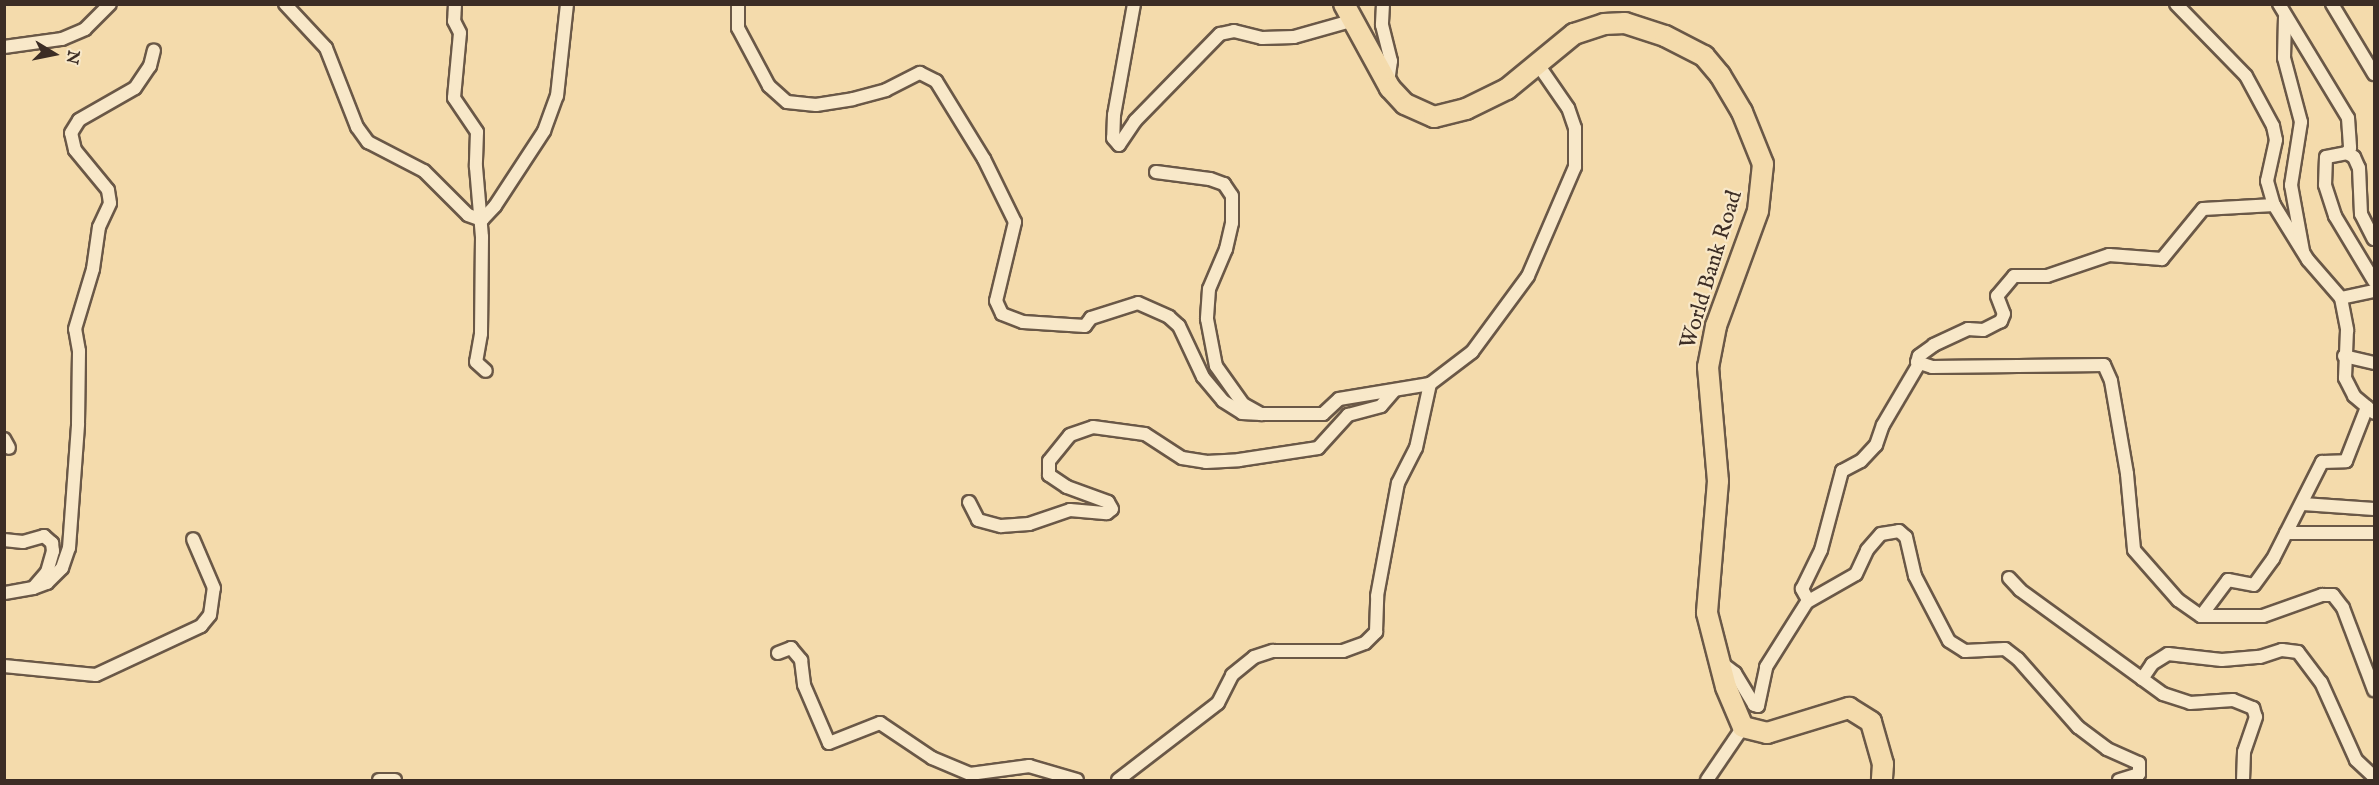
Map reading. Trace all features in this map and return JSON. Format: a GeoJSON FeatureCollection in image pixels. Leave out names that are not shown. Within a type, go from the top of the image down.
{"type":"FeatureCollection","features":[{"type":"Feature","properties":{"kind":"main road","name":"World Bank Road"},"geometry":{"type":"LineString","coordinates":[[1348,13],[1388,83],[1405,104],[1419,113],[1446,116],[1507,89],[1574,34],[1604,24],[1625,23],[1674,40],[1704,57],[1720,75],[1742,112],[1763,164],[1758,211],[1716,326],[1708,367],[1718,481],[1706,603],[1719,661],[1735,715],[1743,727]]}},
{"type":"Feature","properties":{"kind":"main road"},"geometry":{"type":"LineString","coordinates":[[1743,727],[1767,733],[1849,708],[1871,722],[1880,744],[1882,780]]}},
{"type":"Feature","properties":{"kind":"street"},"geometry":{"type":"LineString","coordinates":[[4,47],[62,39],[85,29],[110,4]]}},
{"type":"Feature","properties":{"kind":"street"},"geometry":{"type":"LineString","coordinates":[[285,4],[326,48],[357,127],[368,142],[409,161],[468,216],[482,220]]}},
{"type":"Feature","properties":{"kind":"street"},"geometry":{"type":"LineString","coordinates":[[455,4],[454,21],[459,33],[454,98],[477,132],[476,167],[482,220],[481,333],[476,362],[486,370]]}},
{"type":"Feature","properties":{"kind":"street"},"geometry":{"type":"LineString","coordinates":[[482,220],[495,206],[544,131],[557,96],[567,4]]}},
{"type":"Feature","properties":{"kind":"street"},"geometry":{"type":"LineString","coordinates":[[738,4],[738,28],[769,86],[787,102],[816,105],[853,99],[886,90],[920,73],[936,81],[984,159],[1016,222],[996,301],[1002,314],[1023,322],[1084,326],[1091,318],[1138,303],[1169,317],[1179,326],[1203,377],[1223,401],[1242,413],[1323,414],[1339,399],[1430,384],[1472,352],[1528,276],[1567,194],[1575,166],[1575,128],[1555,84],[1537,63]]}},
{"type":"Feature","properties":{"kind":"street"},"geometry":{"type":"LineString","coordinates":[[1134,4],[1114,115],[1113,138],[1119,145],[1135,121],[1220,34],[1234,31],[1262,38],[1294,37],[1348,13]]}},
{"type":"Feature","properties":{"kind":"street"},"geometry":{"type":"LineString","coordinates":[[1383,4],[1382,26],[1391,61],[1388,83]]}},
{"type":"Feature","properties":{"kind":"street"},"geometry":{"type":"LineString","coordinates":[[2176,4],[2246,76],[2273,126],[2276,140],[2267,181],[2274,205],[2303,252],[2341,298],[2348,330],[2344,356],[2347,384],[2371,410],[2346,461],[2322,462],[2303,504],[2254,585],[2228,580],[2201,616]]}},
{"type":"Feature","properties":{"kind":"street"},"geometry":{"type":"LineString","coordinates":[[2332,4],[2374,74]]}},
{"type":"Feature","properties":{"kind":"street"},"geometry":{"type":"LineString","coordinates":[[2281,9],[2288,21],[2284,58],[2301,122],[2291,185],[2303,252]]}},
{"type":"Feature","properties":{"kind":"street"},"geometry":{"type":"LineString","coordinates":[[2281,9],[2349,118],[2352,139],[2347,153]]}},
{"type":"Feature","properties":{"kind":"street"},"geometry":{"type":"LineString","coordinates":[[4,593],[47,583],[62,568],[69,548],[78,414],[79,351],[75,329],[93,269],[99,227],[110,203],[108,190],[75,150],[71,133],[79,120],[135,88],[150,66],[154,50]]}},
{"type":"Feature","properties":{"kind":"street"},"geometry":{"type":"LineString","coordinates":[[2374,238],[2361,214],[2359,168],[2354,156],[2347,153],[2326,156],[2326,192],[2354,251],[2374,281]]}},
{"type":"Feature","properties":{"kind":"street"},"geometry":{"type":"LineString","coordinates":[[1156,172],[1218,181],[1232,196],[1232,223],[1209,289],[1207,319],[1216,366],[1243,404],[1261,414]]}},
{"type":"Feature","properties":{"kind":"street"},"geometry":{"type":"LineString","coordinates":[[1808,600],[1802,589],[1821,550],[1842,471],[1860,461],[1876,445],[1883,425],[1919,364],[1919,356],[1934,345],[1968,329],[1983,330],[2001,321],[2004,314],[1997,296],[2014,276],[2048,276],[2109,255],[2162,259],[2203,209],[2274,205]]}},
{"type":"Feature","properties":{"kind":"street"},"geometry":{"type":"LineString","coordinates":[[2341,298],[2374,291]]}},
{"type":"Feature","properties":{"kind":"street"},"geometry":{"type":"LineString","coordinates":[[2344,356],[2374,363]]}},
{"type":"Feature","properties":{"kind":"street"},"geometry":{"type":"LineString","coordinates":[[1919,364],[2104,365],[2111,381],[2127,474],[2134,550],[2178,600],[2201,616],[2263,616],[2322,595],[2333,595],[2343,608],[2374,690]]}},
{"type":"Feature","properties":{"kind":"street"},"geometry":{"type":"LineString","coordinates":[[1118,780],[1218,703],[1232,675],[1254,657],[1273,651],[1343,651],[1365,643],[1376,632],[1377,596],[1398,483],[1416,448],[1430,384]]}},
{"type":"Feature","properties":{"kind":"street"},"geometry":{"type":"LineString","coordinates":[[969,502],[978,520],[1001,526],[1029,524],[1070,510],[1107,513],[1112,509],[1108,502],[1067,486],[1049,475],[1049,461],[1070,435],[1093,428],[1145,434],[1182,458],[1206,462],[1239,460],[1318,448],[1348,415],[1381,406],[1395,390]]}},
{"type":"Feature","properties":{"kind":"street"},"geometry":{"type":"LineString","coordinates":[[2303,504],[2374,509]]}},
{"type":"Feature","properties":{"kind":"street"},"geometry":{"type":"LineString","coordinates":[[1719,661],[1735,672],[1754,705],[1758,706],[1766,667],[1808,600],[1856,574],[1867,550],[1881,534],[1899,531],[1906,537],[1916,576],[1949,641],[1965,651],[2005,650],[2018,659],[2078,726],[2107,749],[2139,763],[2139,774],[2119,780]]}},
{"type":"Feature","properties":{"kind":"street"},"geometry":{"type":"LineString","coordinates":[[2286,533],[2374,533]]}},
{"type":"Feature","properties":{"kind":"street"},"geometry":{"type":"LineString","coordinates":[[4,540],[23,542],[44,536],[52,543],[47,572],[33,588]]}},
{"type":"Feature","properties":{"kind":"street"},"geometry":{"type":"LineString","coordinates":[[4,666],[96,675],[201,626],[210,615],[214,588],[193,538]]}},
{"type":"Feature","properties":{"kind":"street"},"geometry":{"type":"LineString","coordinates":[[2009,578],[2020,590],[2163,694],[2190,703],[2233,700],[2253,708],[2256,717],[2244,752],[2243,780]]}},
{"type":"Feature","properties":{"kind":"street"},"geometry":{"type":"LineString","coordinates":[[778,653],[791,648],[801,660],[804,685],[829,742],[880,723],[932,758],[970,774],[1029,766],[1077,780]]}},
{"type":"Feature","properties":{"kind":"street"},"geometry":{"type":"LineString","coordinates":[[2142,679],[2152,664],[2168,654],[2222,660],[2260,657],[2282,650],[2298,652],[2321,682],[2356,760],[2374,777]]}},
{"type":"Feature","properties":{"kind":"street"},"geometry":{"type":"LineString","coordinates":[[1707,780],[1743,727]]}},
{"type":"Feature","properties":{"kind":"street"},"geometry":{"type":"LineString","coordinates":[[379,780],[395,780]]}}]}
